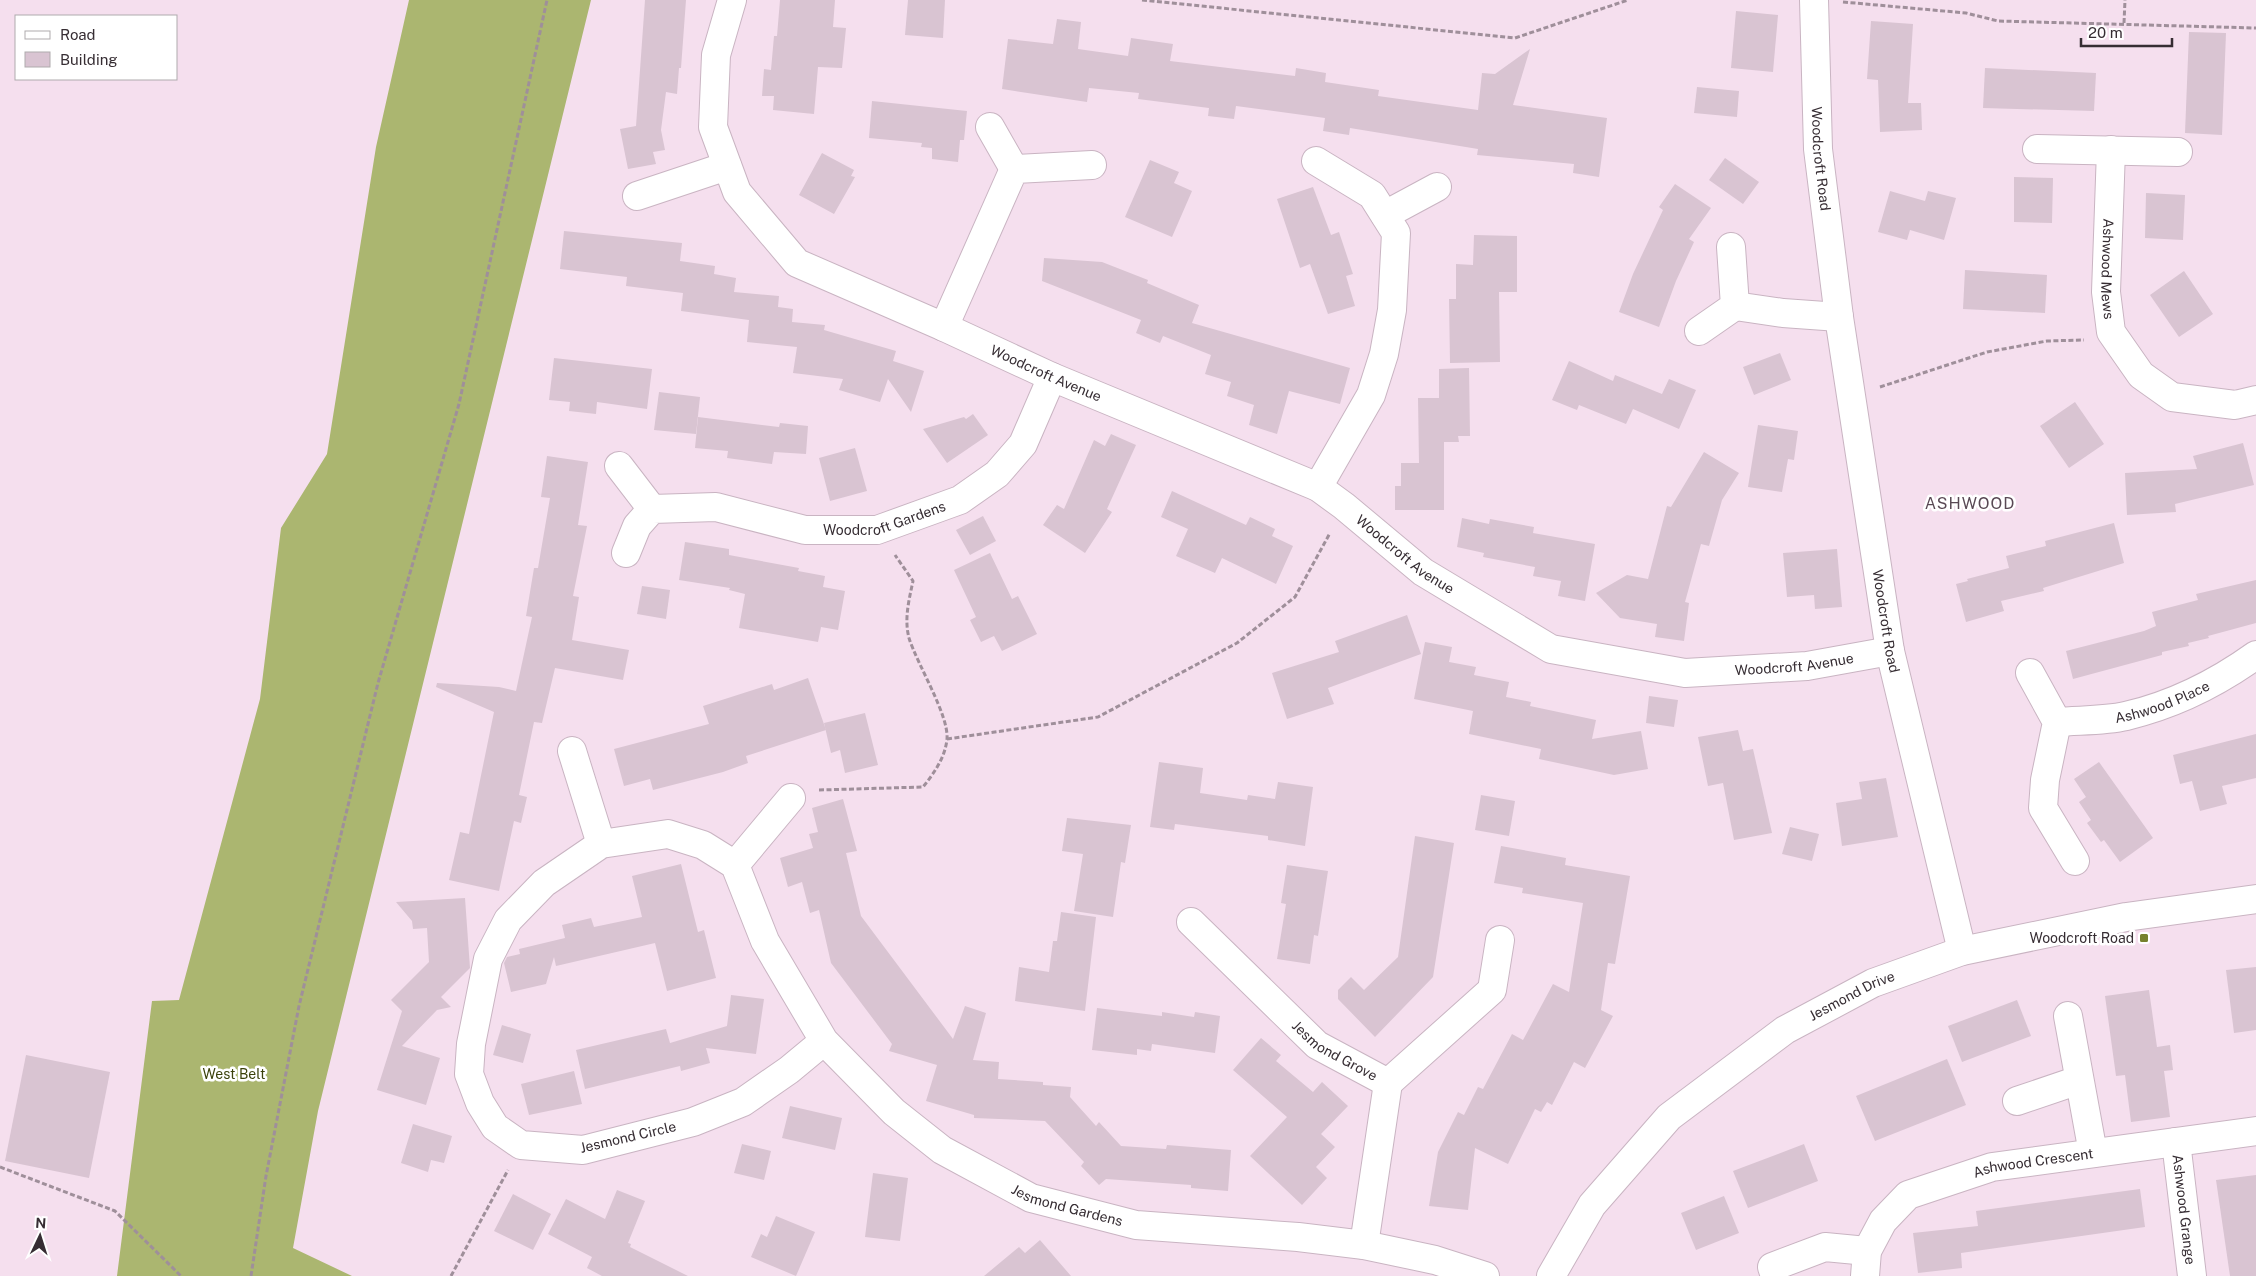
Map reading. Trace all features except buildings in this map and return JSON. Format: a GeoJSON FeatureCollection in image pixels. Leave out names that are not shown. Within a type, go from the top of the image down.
{"type":"FeatureCollection","features":[{"type":"Feature","properties":{"kind":"street","name":"Woodcroft Avenue"},"geometry":{"type":"LineString","coordinates":[[732,0],[716,55],[712,127],[737,192],[797,263],[944,327],[1052,378],[1318,487],[1344,506],[1423,572],[1551,649],[1685,673],[1807,666],[1890,651]]}},
{"type":"Feature","properties":{"kind":"street","name":"Woodcroft Road"},"geometry":{"type":"LineString","coordinates":[[1814,0],[1818,150],[1839,317],[1890,651],[1962,951]]}},
{"type":"Feature","properties":{"kind":"street"},"geometry":{"type":"LineString","coordinates":[[990,127],[1014,169]]}},
{"type":"Feature","properties":{"kind":"street"},"geometry":{"type":"LineString","coordinates":[[2037,149],[2178,152]]}},
{"type":"Feature","properties":{"kind":"street","name":"Ashwood Mews"},"geometry":{"type":"LineString","coordinates":[[2111,150],[2106,292],[2111,332],[2141,375],[2172,397],[2235,405],[2256,400]]}},
{"type":"Feature","properties":{"kind":"street"},"geometry":{"type":"LineString","coordinates":[[1316,162],[1372,194],[1396,232],[1392,310],[1384,354],[1371,395],[1318,487]]}},
{"type":"Feature","properties":{"kind":"street"},"geometry":{"type":"LineString","coordinates":[[1014,169],[1092,165]]}},
{"type":"Feature","properties":{"kind":"street"},"geometry":{"type":"LineString","coordinates":[[638,196],[727,166]]}},
{"type":"Feature","properties":{"kind":"street"},"geometry":{"type":"LineString","coordinates":[[944,327],[1014,169]]}},
{"type":"Feature","properties":{"kind":"street"},"geometry":{"type":"LineString","coordinates":[[1385,215],[1437,187]]}},
{"type":"Feature","properties":{"kind":"street"},"geometry":{"type":"LineString","coordinates":[[1731,247],[1734,306]]}},
{"type":"Feature","properties":{"kind":"street"},"geometry":{"type":"LineString","coordinates":[[1699,331],[1734,306],[1783,313],[1839,317]]}},
{"type":"Feature","properties":{"kind":"street","name":"Woodcroft Gardens"},"geometry":{"type":"LineString","coordinates":[[652,509],[716,508],[805,530],[877,530],[960,500],[997,474],[1023,444],[1052,378]]}},
{"type":"Feature","properties":{"kind":"street"},"geometry":{"type":"LineString","coordinates":[[618,466],[652,509],[637,526],[626,554]]}},
{"type":"Feature","properties":{"kind":"street","name":"Ashwood Place"},"geometry":{"type":"LineString","coordinates":[[2057,722],[2125,717],[2197,692],[2227,676],[2256,655]]}},
{"type":"Feature","properties":{"kind":"street"},"geometry":{"type":"LineString","coordinates":[[2030,673],[2057,722],[2045,780],[2043,808],[2075,861]]}},
{"type":"Feature","properties":{"kind":"street"},"geometry":{"type":"LineString","coordinates":[[572,751],[601,844]]}},
{"type":"Feature","properties":{"kind":"street"},"geometry":{"type":"LineString","coordinates":[[735,865],[791,798]]}},
{"type":"Feature","properties":{"kind":"street"},"geometry":{"type":"LineString","coordinates":[[521,1145],[495,1127],[480,1103],[469,1074],[471,1044],[488,959],[508,920],[544,884],[601,844],[668,834],[703,845],[735,865],[764,941],[824,1041]]}},
{"type":"Feature","properties":{"kind":"street","name":"Jesmond Drive"},"geometry":{"type":"LineString","coordinates":[[1551,1276],[1592,1205],[1669,1117],[1785,1030],[1873,983],[1962,951],[2126,917],[2256,899]]}},
{"type":"Feature","properties":{"kind":"street","name":"Jesmond Grove"},"geometry":{"type":"LineString","coordinates":[[1191,922],[1317,1045],[1388,1083],[1492,990],[1500,940]]}},
{"type":"Feature","properties":{"kind":"street"},"geometry":{"type":"LineString","coordinates":[[2068,1016],[2093,1153]]}},
{"type":"Feature","properties":{"kind":"street","name":"Jesmond Circle"},"geometry":{"type":"LineString","coordinates":[[521,1145],[583,1150],[693,1122],[743,1102],[789,1070],[824,1041]]}},
{"type":"Feature","properties":{"kind":"street","name":"Jesmond Gardens"},"geometry":{"type":"LineString","coordinates":[[824,1041],[894,1112],[942,1150],[1031,1198],[1136,1225],[1298,1237],[1364,1246],[1435,1260],[1485,1276]]}},
{"type":"Feature","properties":{"kind":"street"},"geometry":{"type":"LineString","coordinates":[[2017,1101],[2079,1080]]}},
{"type":"Feature","properties":{"kind":"street"},"geometry":{"type":"LineString","coordinates":[[1364,1246],[1388,1083]]}},
{"type":"Feature","properties":{"kind":"street","name":"Ashwood Crescent"},"geometry":{"type":"LineString","coordinates":[[1866,1263],[1883,1221],[1908,1195],[1992,1167],[2256,1131]]}},
{"type":"Feature","properties":{"kind":"street","name":"Ashwood Grange"},"geometry":{"type":"LineString","coordinates":[[2176,1142],[2192,1276]]}},
{"type":"Feature","properties":{"kind":"street"},"geometry":{"type":"LineString","coordinates":[[1775,1276],[1772,1267],[1825,1247],[1866,1263]]}},
{"type":"Feature","properties":{"kind":"path"},"geometry":{"type":"LineString","coordinates":[[251,1276],[266,1176],[299,1006],[378,683],[459,404],[547,0]]}},
{"type":"Feature","properties":{"kind":"path"},"geometry":{"type":"LineString","coordinates":[[1142,0],[1515,38],[1628,0]]}},
{"type":"Feature","properties":{"kind":"path"},"geometry":{"type":"LineString","coordinates":[[2124,23],[2125,0]]}},
{"type":"Feature","properties":{"kind":"path"},"geometry":{"type":"LineString","coordinates":[[1842,2],[1966,13],[1998,21],[2256,28]]}},
{"type":"Feature","properties":{"kind":"path"},"geometry":{"type":"LineString","coordinates":[[1851,396],[1987,352],[2047,341],[2089,340],[2111,332]]}},
{"type":"Feature","properties":{"kind":"path"},"geometry":{"type":"LineString","coordinates":[[947,739],[1098,718],[1237,643],[1295,597],[1344,506]]}},
{"type":"Feature","properties":{"kind":"path"},"geometry":{"type":"LineString","coordinates":[[791,798],[802,797],[817,790],[923,787],[937,769],[947,739],[940,710],[909,638],[906,616],[913,581],[877,530]]}},
{"type":"Feature","properties":{"kind":"path"},"geometry":{"type":"LineString","coordinates":[[451,1276],[521,1145]]}},
{"type":"Feature","properties":{"kind":"path"},"geometry":{"type":"LineString","coordinates":[[0,1167],[115,1211],[181,1276]]}},
{"type":"Feature","properties":{"kind":"green space","name":"West Belt"},"geometry":{"type":"Polygon","coordinates":[[[409,0],[591,0],[318,1111],[293,1248],[352,1276],[117,1276],[152,1001],[179,1000],[260,699],[281,528],[327,454],[376,147],[409,0]]]}},
{"type":"Feature","properties":{"kind":"place","name":"Woodcroft Road"},"geometry":{"type":"Point","coordinates":[2144,938]}},
{"type":"Feature","properties":{"kind":"district","name":"ASHWOOD"},"geometry":{"type":"Point","coordinates":[1970,503]}}]}
